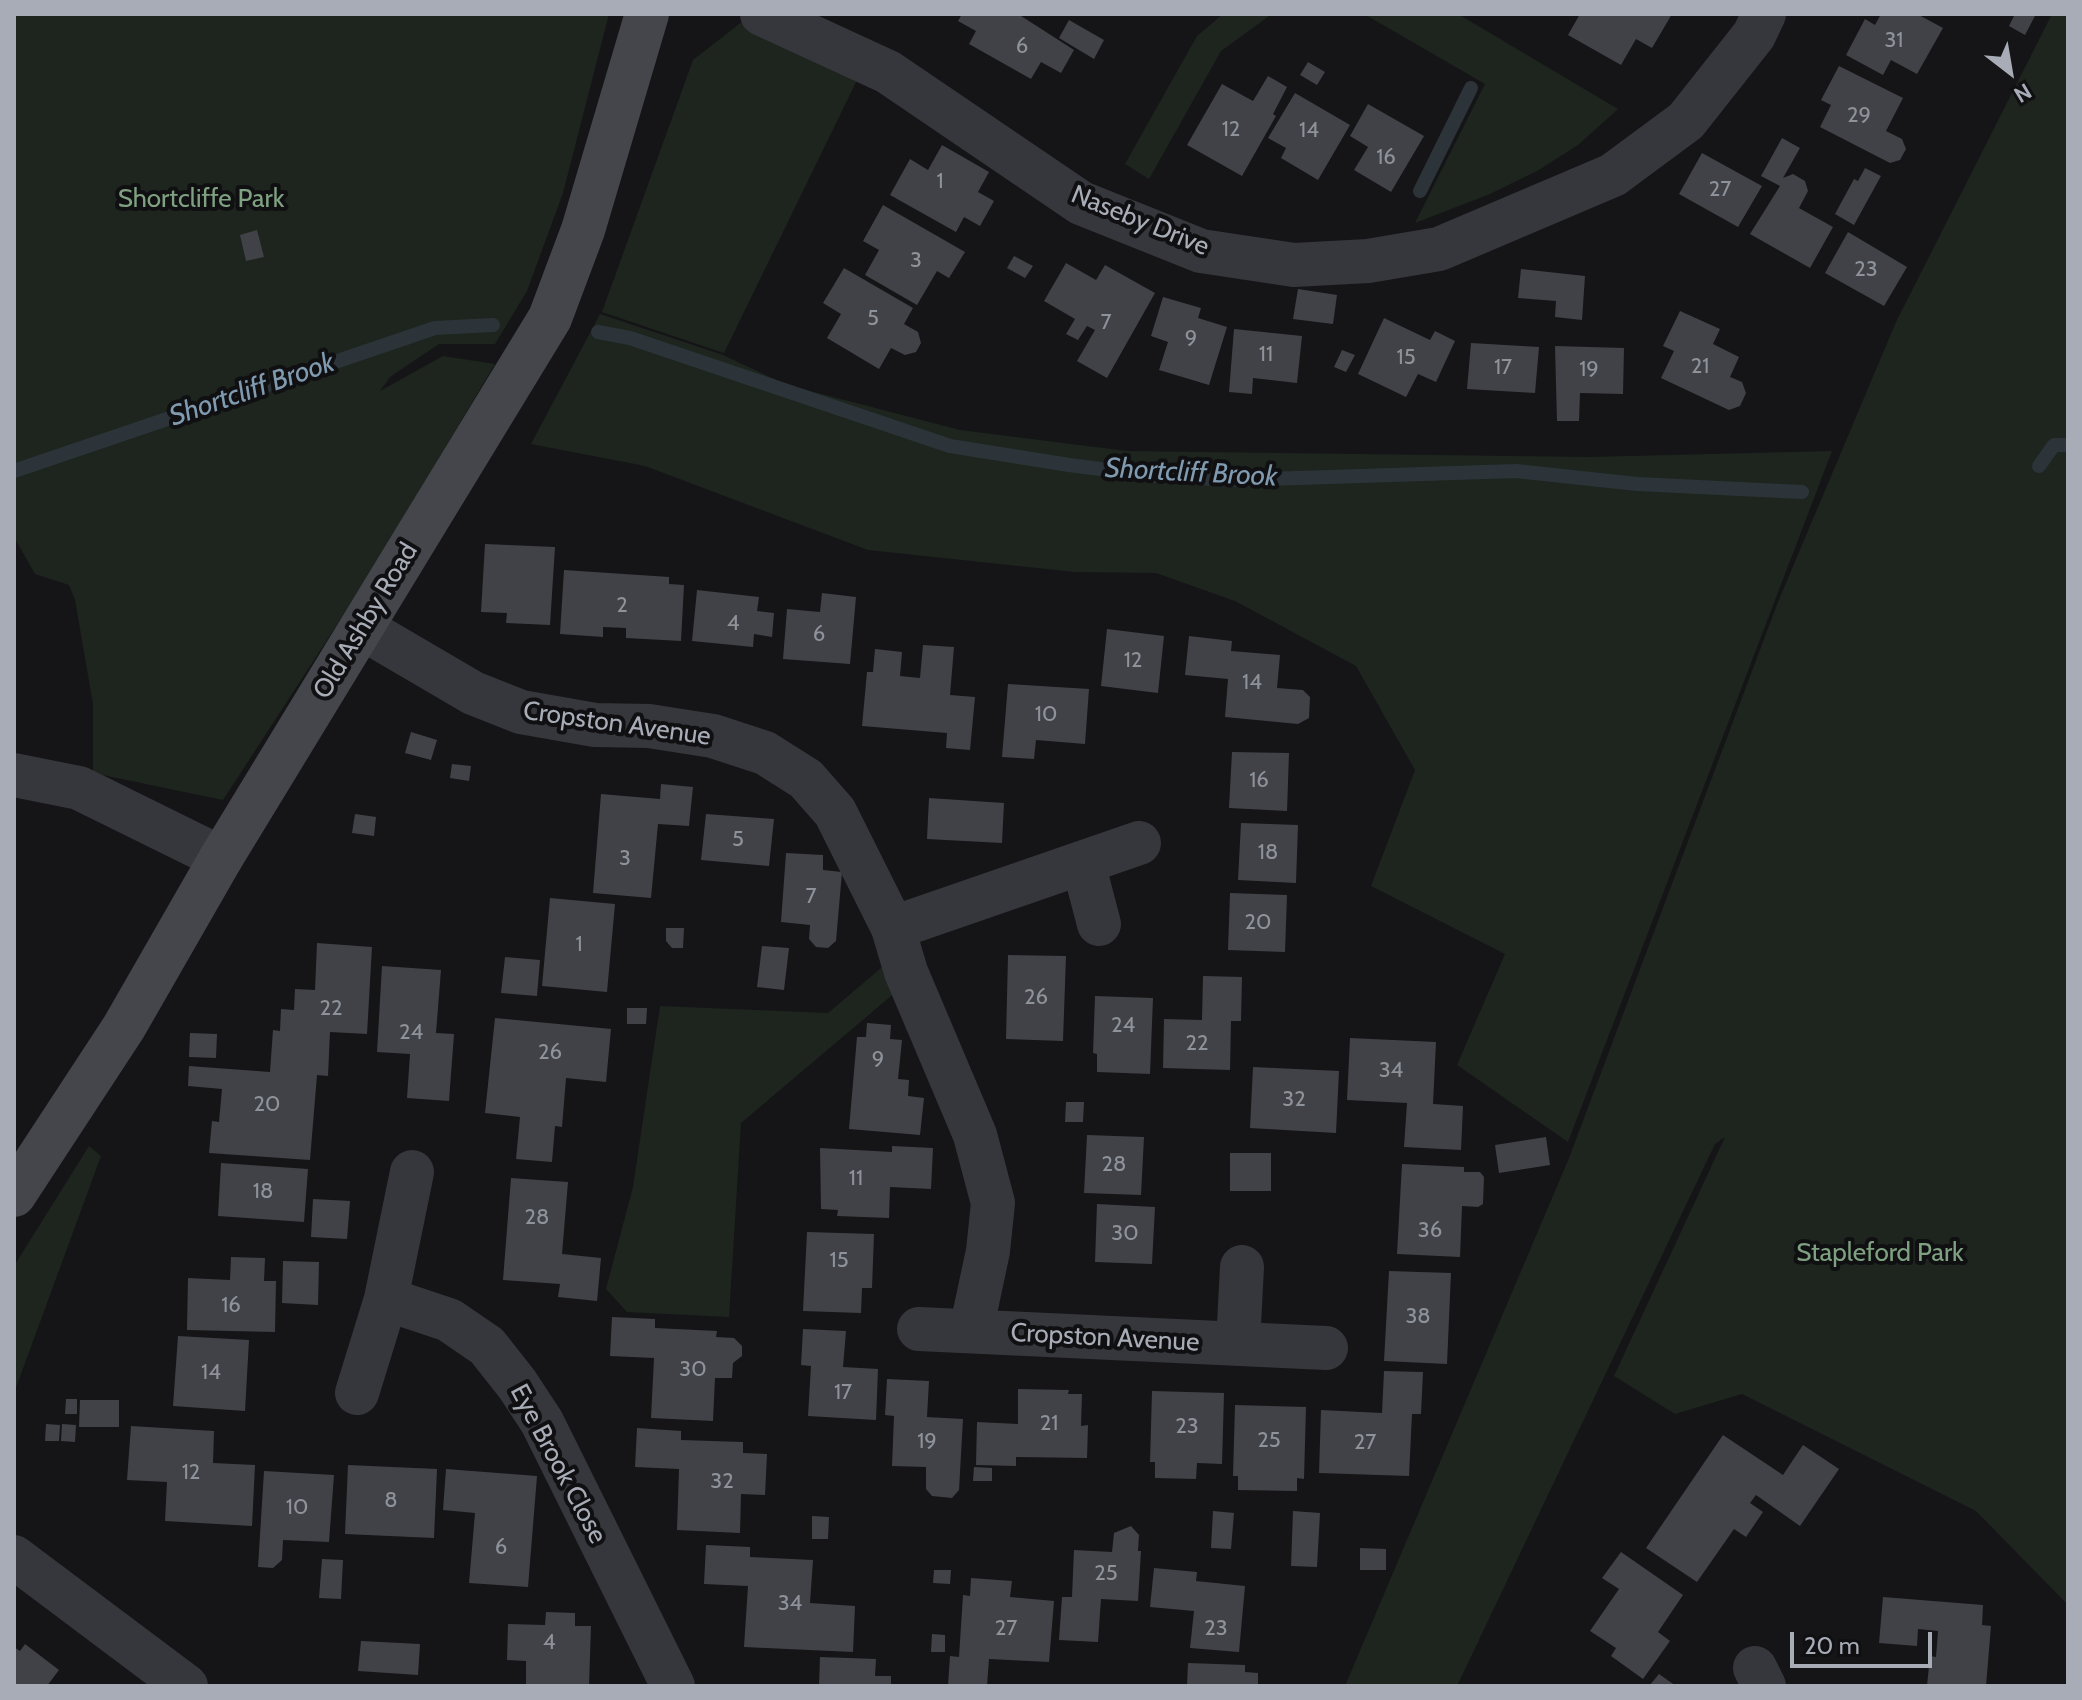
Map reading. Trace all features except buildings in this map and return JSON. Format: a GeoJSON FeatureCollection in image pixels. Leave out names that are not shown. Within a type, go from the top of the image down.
{"type":"FeatureCollection","features":[{"type":"Feature","properties":{"kind":"street","name":"Old Ashby Road"},"geometry":{"type":"LineString","coordinates":[[14,1195],[124,1027],[221,858],[550,318],[583,230],[647,14]]}},
{"type":"Feature","properties":{"kind":"street","name":"Naseby Drive"},"geometry":{"type":"LineString","coordinates":[[762,14],[888,72],[1081,203],[1201,251],[1294,265],[1368,261],[1439,249],[1613,175],[1686,121],[1754,35],[1764,14]]}},
{"type":"Feature","properties":{"kind":"street","name":"Cropston Avenue"},"geometry":{"type":"LineString","coordinates":[[362,628],[473,693],[521,712],[595,725],[649,726],[713,736],[765,753],[806,779],[835,812],[893,928],[906,972],[975,1135],[993,1203],[988,1251],[971,1331]]}},
{"type":"Feature","properties":{"kind":"street"},"geometry":{"type":"LineString","coordinates":[[14,775],[79,788],[221,858]]}},
{"type":"Feature","properties":{"kind":"street"},"geometry":{"type":"LineString","coordinates":[[893,928],[1139,843]]}},
{"type":"Feature","properties":{"kind":"street"},"geometry":{"type":"LineString","coordinates":[[1083,863],[1099,924]]}},
{"type":"Feature","properties":{"kind":"street"},"geometry":{"type":"LineString","coordinates":[[357,1393],[386,1299],[412,1172]]}},
{"type":"Feature","properties":{"kind":"street"},"geometry":{"type":"LineString","coordinates":[[1238,1344],[1242,1267]]}},
{"type":"Feature","properties":{"kind":"street","name":"Eye Brook Close"},"geometry":{"type":"LineString","coordinates":[[386,1299],[449,1320],[487,1346],[517,1384],[542,1422],[673,1686]]}},
{"type":"Feature","properties":{"kind":"street","name":"Cropston Avenue"},"geometry":{"type":"LineString","coordinates":[[919,1329],[1326,1348]]}},
{"type":"Feature","properties":{"kind":"street"},"geometry":{"type":"LineString","coordinates":[[14,1557],[186,1686]]}},
{"type":"Feature","properties":{"kind":"green space","name":"Shortcliffe Park"},"geometry":{"type":"Polygon","coordinates":[[[14,14],[609,14],[563,193],[527,291],[495,344],[439,344],[390,377],[380,391],[443,356],[495,364],[366,580],[223,800],[93,773],[93,704],[75,600],[69,585],[35,574],[14,537],[14,14]]]}},
{"type":"Feature","properties":{"kind":"green space"},"geometry":{"type":"Polygon","coordinates":[[[1223,14],[1272,14],[1221,51],[1149,179],[1125,164],[1197,36],[1223,14]]]}},
{"type":"Feature","properties":{"kind":"green space"},"geometry":{"type":"Polygon","coordinates":[[[1364,14],[1458,14],[1618,109],[1578,145],[1537,171],[1490,194],[1415,223],[1485,84],[1364,14]]]}},
{"type":"Feature","properties":{"kind":"green space","name":"Stapleford Park"},"geometry":{"type":"Polygon","coordinates":[[[2052,14],[2068,14],[2068,1605],[1976,1511],[1742,1394],[1675,1414],[1614,1376],[1725,1137],[1715,1144],[1457,1686],[1345,1686],[1569,1158],[1778,602],[1896,322],[2052,14]]]}},
{"type":"Feature","properties":{"kind":"green space"},"geometry":{"type":"Polygon","coordinates":[[[743,21],[860,74],[724,353],[602,312],[693,60],[743,21]]]}},
{"type":"Feature","properties":{"kind":"green space"},"geometry":{"type":"Polygon","coordinates":[[[600,314],[723,355],[787,385],[960,430],[1127,451],[1589,457],[1832,451],[1568,1142],[1457,1065],[1505,954],[1371,886],[1415,770],[1356,666],[1235,601],[1156,573],[1075,572],[868,550],[645,466],[531,444],[600,314]]]}},
{"type":"Feature","properties":{"kind":"green space"},"geometry":{"type":"Polygon","coordinates":[[[887,963],[897,991],[741,1123],[729,1317],[627,1312],[606,1289],[633,1187],[660,1006],[828,1013],[887,963]]]}},
{"type":"Feature","properties":{"kind":"green space"},"geometry":{"type":"Polygon","coordinates":[[[89,1146],[101,1156],[14,1393],[14,1266],[89,1146]]]}},
{"type":"Feature","properties":{"kind":"waterway"},"geometry":{"type":"LineString","coordinates":[[1420,191],[1471,88]]}},
{"type":"Feature","properties":{"kind":"waterway","name":"Shortcliff Brook"},"geometry":{"type":"LineString","coordinates":[[14,471],[435,328],[493,325]]}},
{"type":"Feature","properties":{"kind":"waterway","name":"Shortcliff Brook"},"geometry":{"type":"LineString","coordinates":[[598,332],[630,338],[950,446],[1069,465],[1156,476],[1237,480],[1516,471],[1637,484],[1802,492]]}},
{"type":"Feature","properties":{"kind":"waterway","name":"Shortcliff Brook"},"geometry":{"type":"LineString","coordinates":[[2039,466],[2054,445],[2068,445]]}}]}
